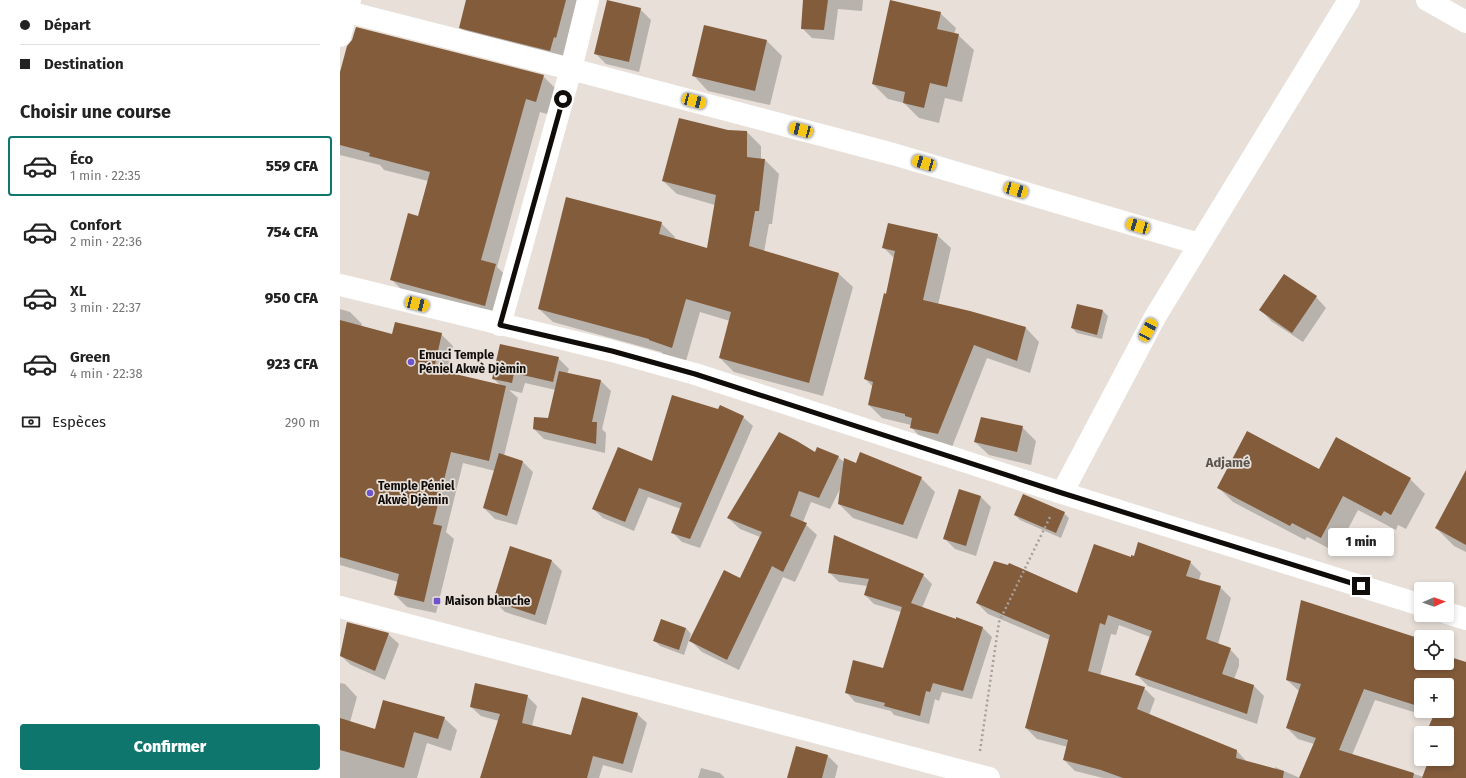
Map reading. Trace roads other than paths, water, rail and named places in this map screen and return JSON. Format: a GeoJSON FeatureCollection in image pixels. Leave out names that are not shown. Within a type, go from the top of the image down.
{"type":"FeatureCollection","features":[{"type":"Feature","properties":{"kind":"street"},"geometry":{"type":"LineString","coordinates":[[500,325],[571,69],[588,0]]}},
{"type":"Feature","properties":{"kind":"street"},"geometry":{"type":"LineString","coordinates":[[1062,493],[1155,317],[1349,0]]}},
{"type":"Feature","properties":{"kind":"street"},"geometry":{"type":"LineString","coordinates":[[1427,0],[1466,22]]}},
{"type":"Feature","properties":{"kind":"street"},"geometry":{"type":"LineString","coordinates":[[340,36],[346,7],[571,69],[893,154],[1199,244]]}},
{"type":"Feature","properties":{"kind":"street"},"geometry":{"type":"LineString","coordinates":[[340,285],[612,351],[695,374],[1062,493],[1414,603]]}},
{"type":"Feature","properties":{"kind":"street"},"geometry":{"type":"LineString","coordinates":[[340,606],[980,777]]}},
{"type":"Feature","properties":{"kind":"street"},"geometry":{"type":"LineString","coordinates":[[1454,615],[1466,619]]}},
{"type":"Feature","properties":{"kind":"place","name":"Emuci Temple Péniel Akwè Djèmin"},"geometry":{"type":"Point","coordinates":[411,362]}},
{"type":"Feature","properties":{"kind":"place","name":"Temple Péniel Akwè Djèmin"},"geometry":{"type":"Point","coordinates":[370,493]}},
{"type":"Feature","properties":{"kind":"place","name":"Maison blanche"},"geometry":{"type":"Point","coordinates":[437,601]}},
{"type":"Feature","properties":{"kind":"district","name":"Adjamé"},"geometry":{"type":"Point","coordinates":[1228,462]}}]}
